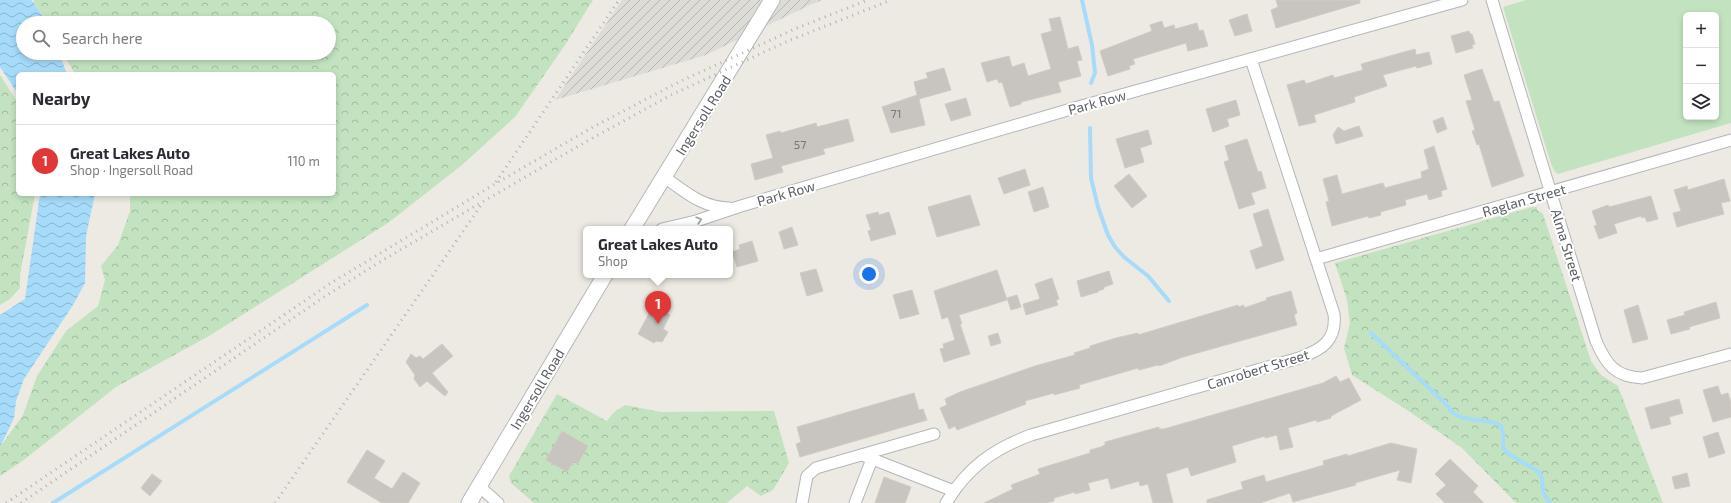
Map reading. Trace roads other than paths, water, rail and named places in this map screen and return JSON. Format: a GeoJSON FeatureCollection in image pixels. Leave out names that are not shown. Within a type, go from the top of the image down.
{"type":"FeatureCollection","features":[{"type":"Feature","properties":{"kind":"main road","name":"Ingersoll Road"},"geometry":{"type":"LineString","coordinates":[[634,226],[772,0]]}},
{"type":"Feature","properties":{"kind":"main road","name":"Ingersoll Road"},"geometry":{"type":"LineString","coordinates":[[469,503],[603,278]]}},
{"type":"Feature","properties":{"kind":"street","name":"Park Row"},"geometry":{"type":"LineString","coordinates":[[675,226],[696,221],[734,208],[1071,109],[1462,0]]}},
{"type":"Feature","properties":{"kind":"street","name":"Alma Street"},"geometry":{"type":"LineString","coordinates":[[1492,0],[1552,192],[1596,341],[1604,359],[1615,370],[1626,376],[1642,378],[1731,354]]}},
{"type":"Feature","properties":{"kind":"street","name":"Canrobert Street"},"geometry":{"type":"LineString","coordinates":[[946,503],[968,474],[984,459],[1005,446],[1024,437],[1313,353],[1327,343],[1332,332],[1334,320],[1316,259],[1251,59]]}},
{"type":"Feature","properties":{"kind":"street","name":"Raglan Street"},"geometry":{"type":"LineString","coordinates":[[1316,259],[1731,140]]}},
{"type":"Feature","properties":{"kind":"street","name":"Park Row"},"geometry":{"type":"LineString","coordinates":[[664,176],[706,205],[716,208],[734,208]]}},
{"type":"Feature","properties":{"kind":"street"},"geometry":{"type":"LineString","coordinates":[[802,503],[810,472],[816,468],[867,457],[934,434]]}},
{"type":"Feature","properties":{"kind":"street"},"geometry":{"type":"LineString","coordinates":[[867,457],[954,491]]}},
{"type":"Feature","properties":{"kind":"street"},"geometry":{"type":"LineString","coordinates":[[856,503],[867,457]]}},
{"type":"Feature","properties":{"kind":"street"},"geometry":{"type":"LineString","coordinates":[[479,486],[498,503]]}},
{"type":"Feature","properties":{"kind":"water"},"geometry":{"type":"Polygon","coordinates":[[[0,0],[31,0],[43,16],[16,16],[16,60],[62,60],[66,72],[16,72],[16,91],[0,67],[0,0]]]}},
{"type":"Feature","properties":{"kind":"water"},"geometry":{"type":"Polygon","coordinates":[[[40,196],[95,196],[86,236],[85,283],[73,305],[24,379],[16,401],[14,418],[0,447],[0,315],[25,299],[40,196]]]}},
{"type":"Feature","properties":{"kind":"waterway"},"geometry":{"type":"LineString","coordinates":[[1082,0],[1092,45],[1095,73],[1091,83]]}},
{"type":"Feature","properties":{"kind":"waterway"},"geometry":{"type":"LineString","coordinates":[[1090,128],[1091,178],[1098,207],[1108,235],[1115,247],[1124,257],[1148,276],[1169,301]]}},
{"type":"Feature","properties":{"kind":"waterway"},"geometry":{"type":"LineString","coordinates":[[53,503],[367,305]]}},
{"type":"Feature","properties":{"kind":"waterway"},"geometry":{"type":"LineString","coordinates":[[1371,333],[1448,406],[1452,412],[1458,416],[1487,421],[1501,426],[1503,433],[1503,448],[1510,455],[1538,471],[1542,477],[1543,492],[1550,503]]}},
{"type":"Feature","properties":{"kind":"railway"},"geometry":{"type":"LineString","coordinates":[[496,182],[619,0]]}},
{"type":"Feature","properties":{"kind":"railway"},"geometry":{"type":"LineString","coordinates":[[6,503],[331,283],[495,184],[593,127],[681,81],[797,28],[868,0]]}},
{"type":"Feature","properties":{"kind":"railway"},"geometry":{"type":"LineString","coordinates":[[21,503],[324,297],[378,263],[589,140],[671,95],[788,41],[891,0]]}},
{"type":"Feature","properties":{"kind":"railway"},"geometry":{"type":"LineString","coordinates":[[275,503],[482,204]]}},
{"type":"Feature","properties":{"kind":"place","name":"Great Lakes Auto"},"geometry":{"type":"Point","coordinates":[658,324]}}]}
